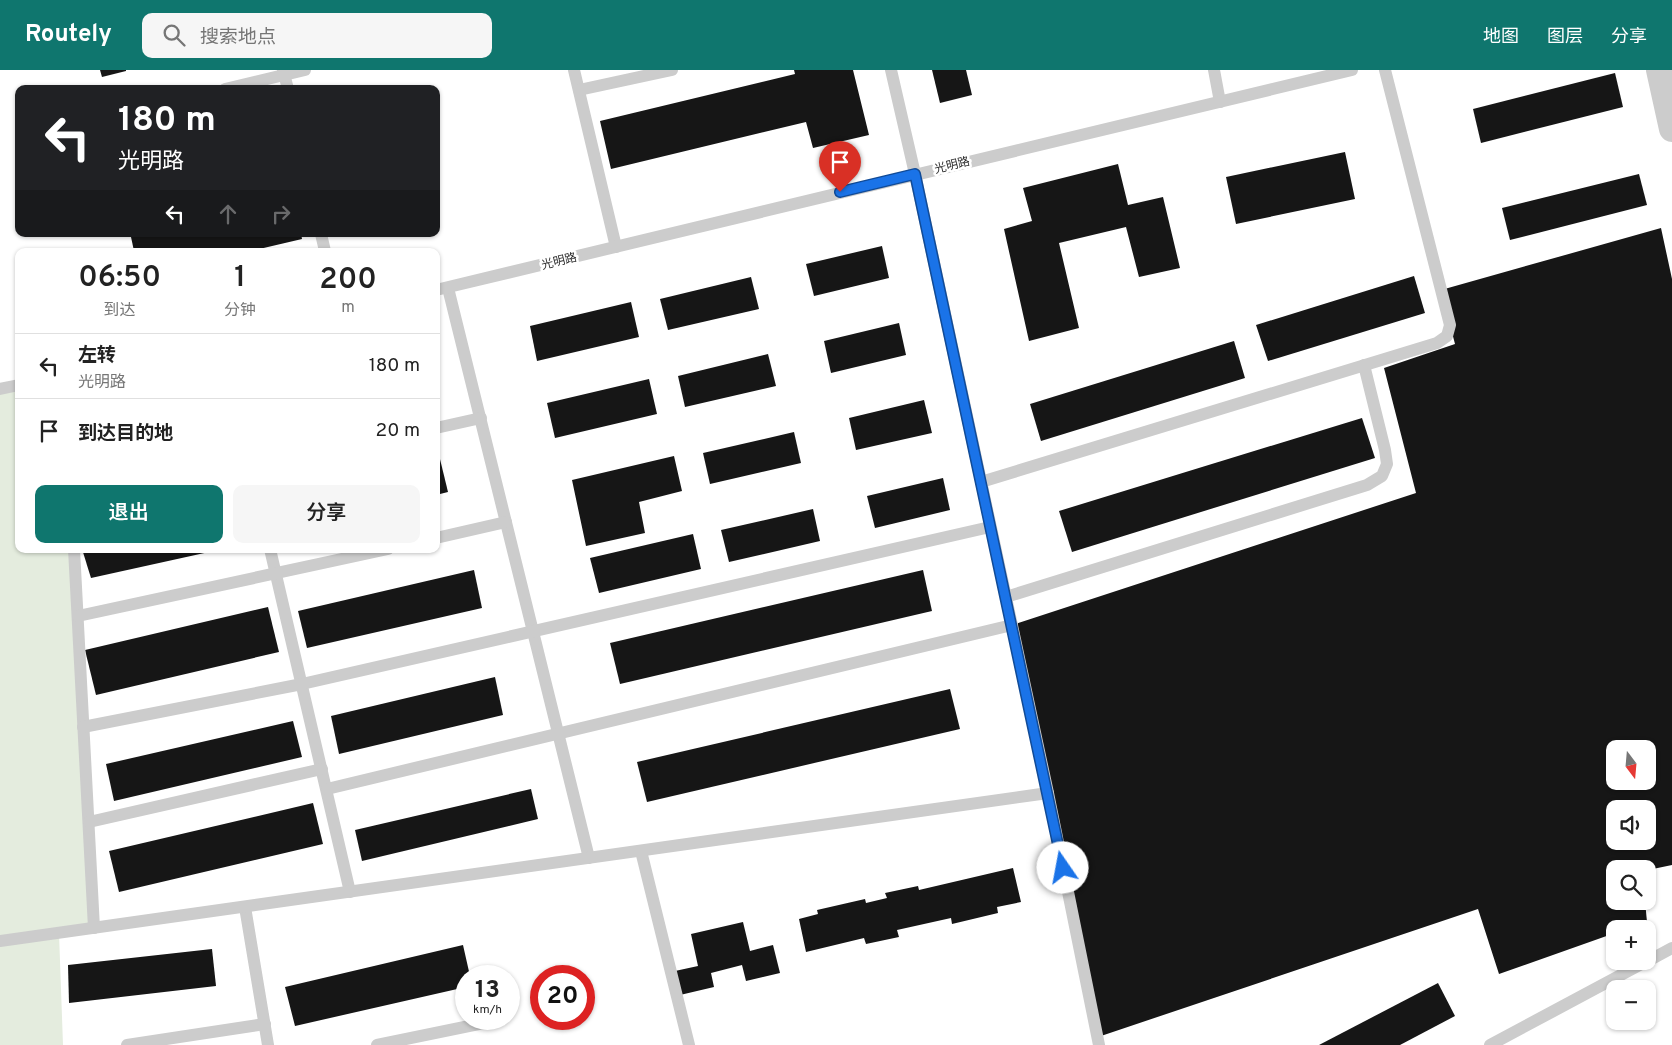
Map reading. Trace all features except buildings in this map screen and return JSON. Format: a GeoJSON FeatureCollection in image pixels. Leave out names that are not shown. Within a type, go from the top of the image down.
{"type":"FeatureCollection","features":[{"type":"Feature","properties":{"kind":"street"},"geometry":{"type":"LineString","coordinates":[[1659,70],[1672,129]]}},
{"type":"Feature","properties":{"kind":"lane"},"geometry":{"type":"LineString","coordinates":[[239,85],[284,72],[305,70]]}},
{"type":"Feature","properties":{"kind":"lane"},"geometry":{"type":"LineString","coordinates":[[574,70],[616,247]]}},
{"type":"Feature","properties":{"kind":"lane"},"geometry":{"type":"LineString","coordinates":[[579,90],[672,70]]}},
{"type":"Feature","properties":{"kind":"lane"},"geometry":{"type":"LineString","coordinates":[[891,70],[1048,793],[1099,1045]]}},
{"type":"Feature","properties":{"kind":"lane"},"geometry":{"type":"LineString","coordinates":[[1214,70],[1220,102]]}},
{"type":"Feature","properties":{"kind":"lane","name":"光明路"},"geometry":{"type":"LineString","coordinates":[[442,289],[1352,70]]}},
{"type":"Feature","properties":{"kind":"lane"},"geometry":{"type":"LineString","coordinates":[[981,482],[1437,343],[1447,336],[1450,324],[1385,70]]}},
{"type":"Feature","properties":{"kind":"lane"},"geometry":{"type":"LineString","coordinates":[[284,72],[287,85]]}},
{"type":"Feature","properties":{"kind":"lane"},"geometry":{"type":"LineString","coordinates":[[442,289],[480,418],[589,858]]}},
{"type":"Feature","properties":{"kind":"lane"},"geometry":{"type":"LineString","coordinates":[[1006,597],[1367,485],[1382,476],[1387,464],[1386,450],[1364,365]]}},
{"type":"Feature","properties":{"kind":"lane"},"geometry":{"type":"LineString","coordinates":[[0,389],[15,386]]}},
{"type":"Feature","properties":{"kind":"lane"},"geometry":{"type":"LineString","coordinates":[[440,427],[480,418]]}},
{"type":"Feature","properties":{"kind":"lane"},"geometry":{"type":"LineString","coordinates":[[440,537],[506,522]]}},
{"type":"Feature","properties":{"kind":"lane"},"geometry":{"type":"LineString","coordinates":[[83,727],[302,684],[990,527]]}},
{"type":"Feature","properties":{"kind":"lane"},"geometry":{"type":"LineString","coordinates":[[74,553],[94,928]]}},
{"type":"Feature","properties":{"kind":"lane"},"geometry":{"type":"LineString","coordinates":[[271,553],[328,789],[350,892]]}},
{"type":"Feature","properties":{"kind":"lane"},"geometry":{"type":"LineString","coordinates":[[78,616],[370,553]]}},
{"type":"Feature","properties":{"kind":"lane"},"geometry":{"type":"LineString","coordinates":[[328,789],[1012,625]]}},
{"type":"Feature","properties":{"kind":"lane"},"geometry":{"type":"LineString","coordinates":[[89,822],[322,769]]}},
{"type":"Feature","properties":{"kind":"lane"},"geometry":{"type":"LineString","coordinates":[[0,941],[1048,793]]}},
{"type":"Feature","properties":{"kind":"lane"},"geometry":{"type":"LineString","coordinates":[[641,850],[689,1045]]}},
{"type":"Feature","properties":{"kind":"lane"},"geometry":{"type":"LineString","coordinates":[[245,906],[268,1045]]}},
{"type":"Feature","properties":{"kind":"lane"},"geometry":{"type":"LineString","coordinates":[[1656,956],[1672,948]]}},
{"type":"Feature","properties":{"kind":"lane"},"geometry":{"type":"LineString","coordinates":[[1490,1045],[1630,970]]}},
{"type":"Feature","properties":{"kind":"lane"},"geometry":{"type":"LineString","coordinates":[[126,1045],[265,1024]]}},
{"type":"Feature","properties":{"kind":"lane"},"geometry":{"type":"LineString","coordinates":[[377,1045],[455,1029]]}},
{"type":"Feature","properties":{"kind":"shaded area"},"geometry":{"type":"Polygon","coordinates":[[[15,386],[15,553],[74,553],[94,928],[59,933],[63,1045],[0,1045],[0,389],[15,386]]]}},
{"type":"Feature","properties":{"kind":"route"},"geometry":{"type":"LineString","coordinates":[[840,192],[915,174],[1063,868]]}}]}
